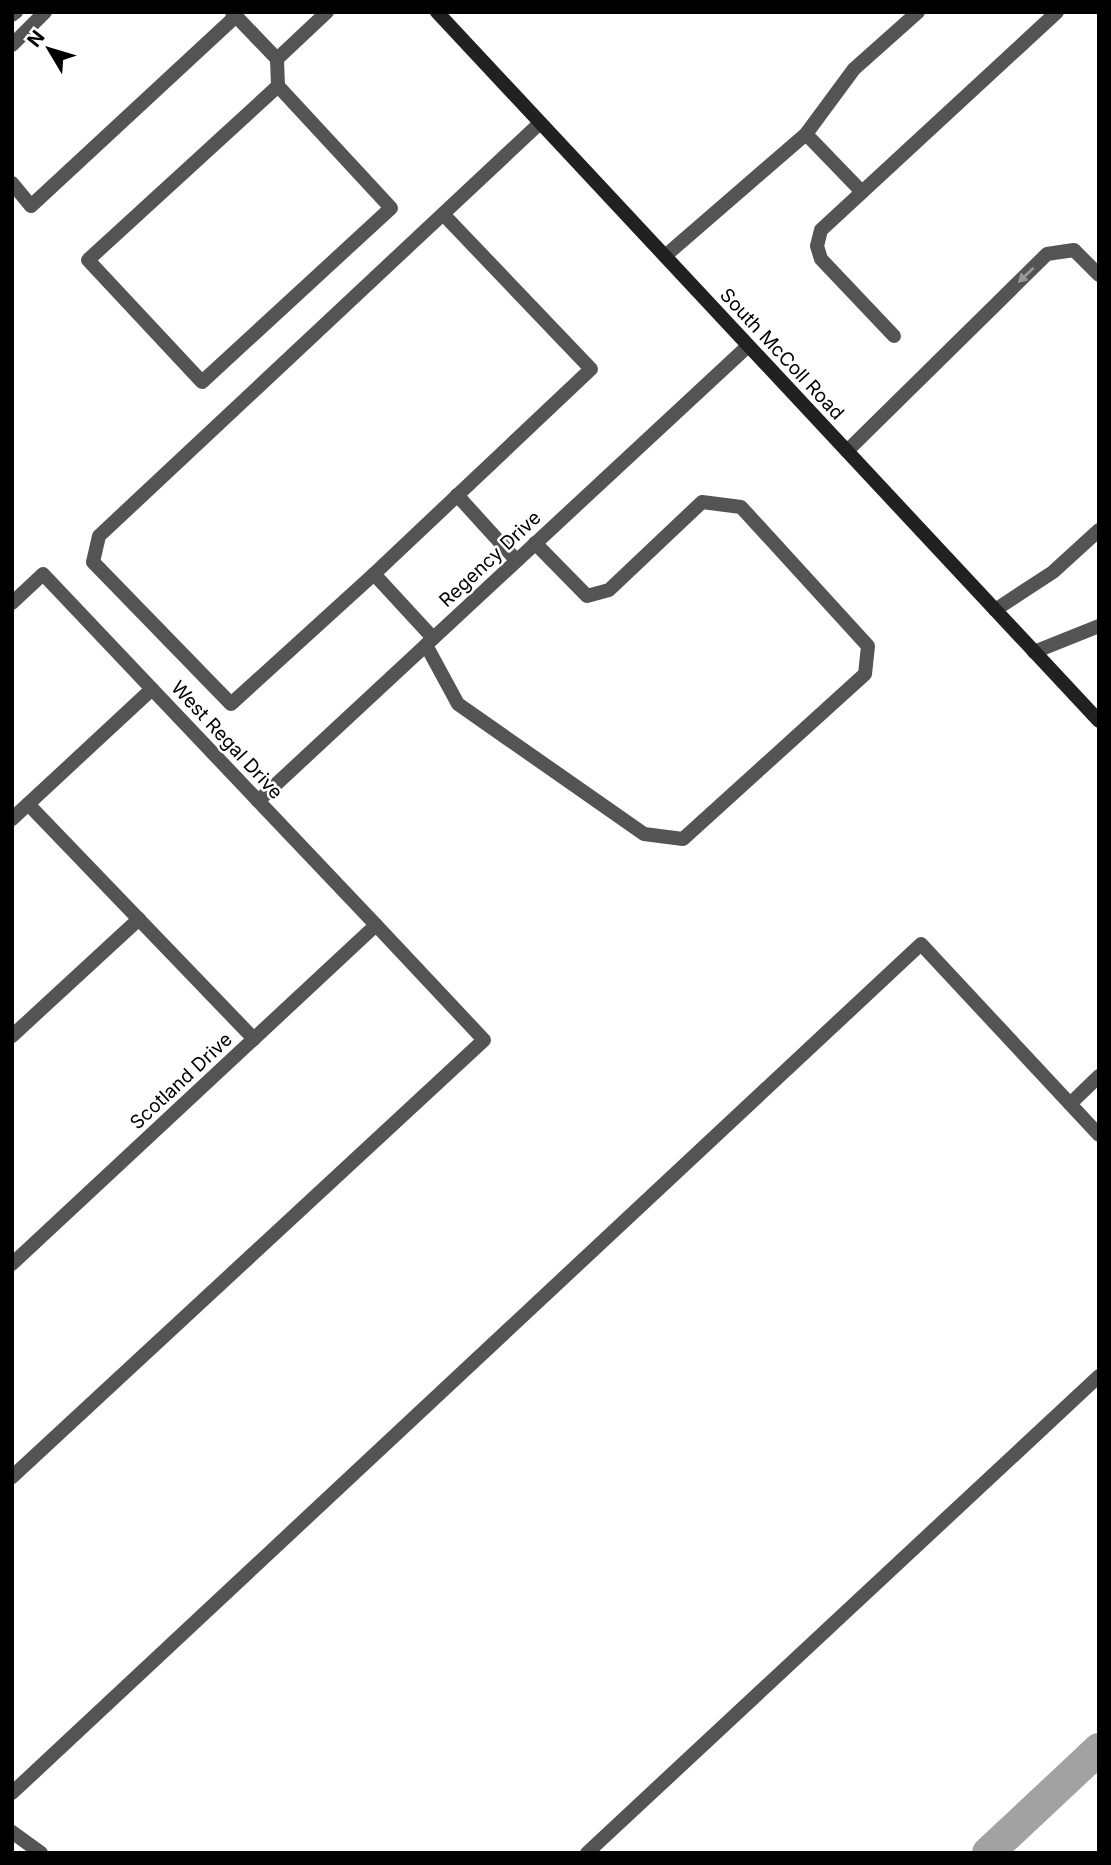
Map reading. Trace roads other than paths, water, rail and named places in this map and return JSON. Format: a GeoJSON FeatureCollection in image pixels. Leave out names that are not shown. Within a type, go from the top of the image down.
{"type":"FeatureCollection","features":[{"type":"Feature","properties":{"kind":"main road","name":"South McColl Road"},"geometry":{"type":"LineString","coordinates":[[437,12],[1099,721]]}},
{"type":"Feature","properties":{"kind":"street"},"geometry":{"type":"LineString","coordinates":[[12,45],[45,12]]}},
{"type":"Feature","properties":{"kind":"street"},"geometry":{"type":"LineString","coordinates":[[277,59],[327,12]]}},
{"type":"Feature","properties":{"kind":"street"},"geometry":{"type":"LineString","coordinates":[[665,256],[806,134],[854,69],[918,12]]}},
{"type":"Feature","properties":{"kind":"street"},"geometry":{"type":"LineString","coordinates":[[894,336],[821,259],[817,246],[821,230],[1057,12]]}},
{"type":"Feature","properties":{"kind":"street"},"geometry":{"type":"LineString","coordinates":[[12,183],[31,205],[234,14],[277,59],[278,86],[391,208],[202,382],[88,260],[278,86]]}},
{"type":"Feature","properties":{"kind":"street"},"geometry":{"type":"LineString","coordinates":[[443,214],[591,369],[374,574],[231,704],[93,562],[100,536],[443,214],[540,123]]}},
{"type":"Feature","properties":{"kind":"street"},"geometry":{"type":"LineString","coordinates":[[806,134],[862,192]]}},
{"type":"Feature","properties":{"kind":"street"},"geometry":{"type":"LineString","coordinates":[[847,451],[1047,254],[1074,250],[1099,275]]}},
{"type":"Feature","properties":{"kind":"street","name":"Regency Drive"},"geometry":{"type":"LineString","coordinates":[[258,801],[748,346]]}},
{"type":"Feature","properties":{"kind":"street"},"geometry":{"type":"LineString","coordinates":[[457,495],[516,561]]}},
{"type":"Feature","properties":{"kind":"street"},"geometry":{"type":"LineString","coordinates":[[374,574],[430,641],[458,704],[644,834],[682,839],[865,674],[867,646],[741,507],[702,502],[609,590],[587,596],[535,543]]}},
{"type":"Feature","properties":{"kind":"street"},"geometry":{"type":"LineString","coordinates":[[995,610],[1053,572],[1095,534]]}},
{"type":"Feature","properties":{"kind":"street"},"geometry":{"type":"LineString","coordinates":[[12,603],[43,574],[152,689]]}},
{"type":"Feature","properties":{"kind":"street"},"geometry":{"type":"LineString","coordinates":[[1034,652],[1099,626]]}},
{"type":"Feature","properties":{"kind":"street","name":"West Regal Drive"},"geometry":{"type":"LineString","coordinates":[[12,819],[152,689],[484,1040],[12,1477]]}},
{"type":"Feature","properties":{"kind":"street"},"geometry":{"type":"LineString","coordinates":[[29,804],[254,1039]]}},
{"type":"Feature","properties":{"kind":"street"},"geometry":{"type":"LineString","coordinates":[[12,1036],[139,919]]}},
{"type":"Feature","properties":{"kind":"street","name":"Scotland Drive"},"geometry":{"type":"LineString","coordinates":[[12,1264],[376,925]]}},
{"type":"Feature","properties":{"kind":"street"},"geometry":{"type":"LineString","coordinates":[[12,1793],[921,944],[1099,1135]]}},
{"type":"Feature","properties":{"kind":"street"},"geometry":{"type":"LineString","coordinates":[[1070,1104],[1099,1076]]}},
{"type":"Feature","properties":{"kind":"street"},"geometry":{"type":"LineString","coordinates":[[587,1853],[1099,1376]]}},
{"type":"Feature","properties":{"kind":"street"},"geometry":{"type":"LineString","coordinates":[[12,1832],[41,1853]]}},
{"type":"Feature","properties":{"kind":"waterway"},"geometry":{"type":"LineString","coordinates":[[988,1853],[1099,1749]]}}]}
